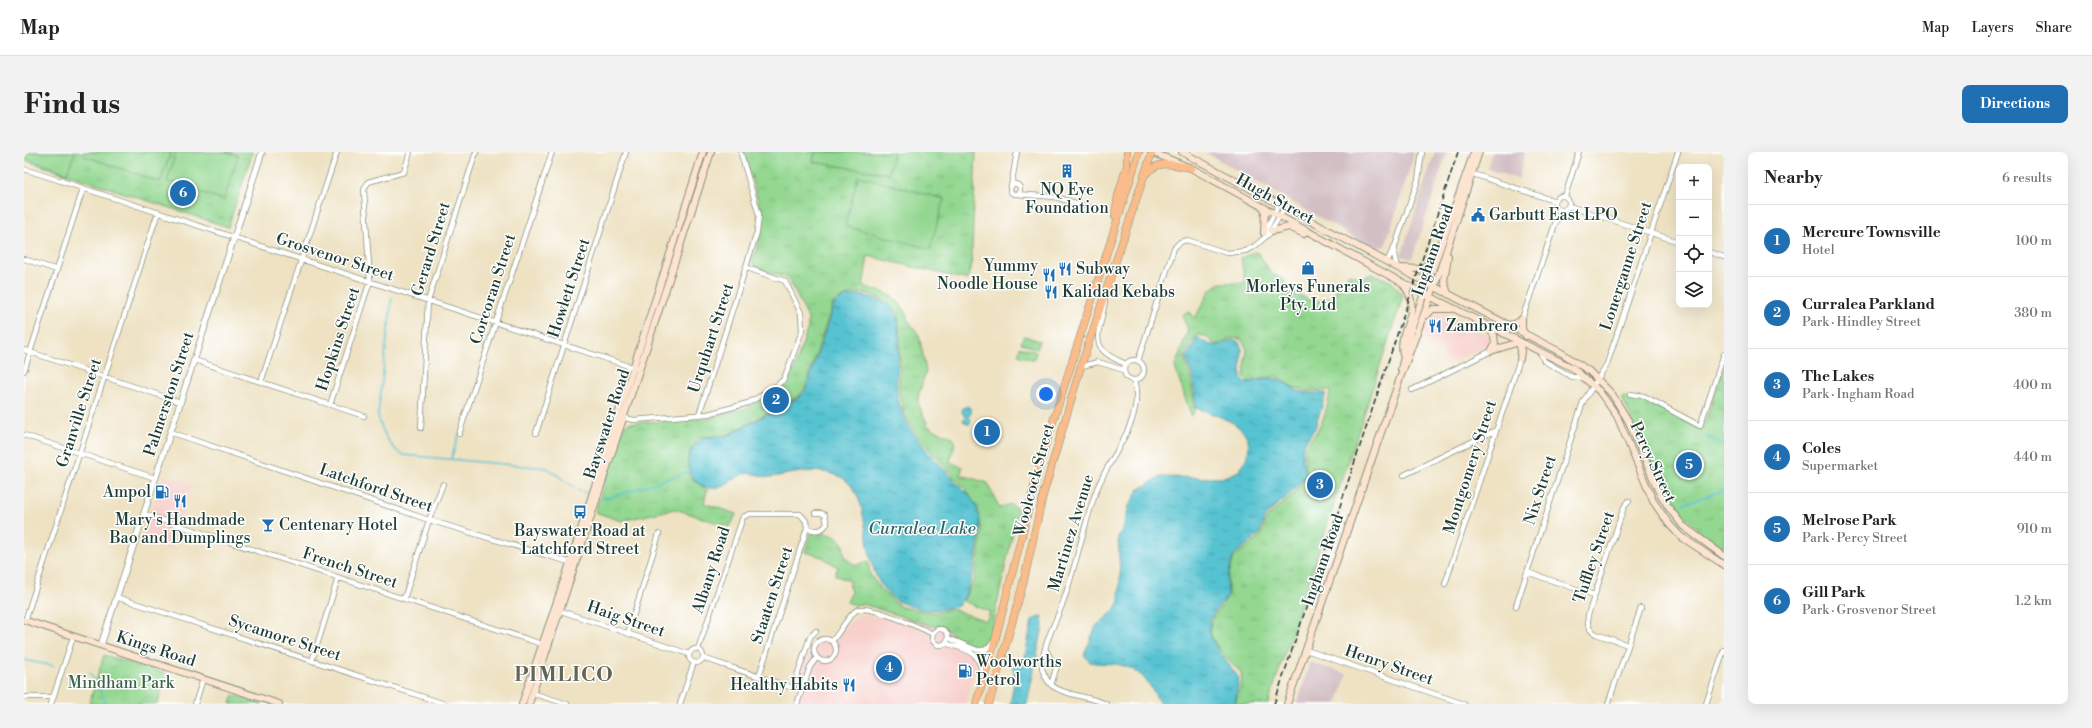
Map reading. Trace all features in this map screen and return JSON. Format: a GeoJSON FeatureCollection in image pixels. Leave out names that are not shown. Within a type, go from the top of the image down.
{"type":"FeatureCollection","features":[{"type":"Feature","properties":{"kind":"main road","name":"Bayswater Road"},"geometry":{"type":"LineString","coordinates":[[529,704],[545,646],[636,368],[703,152]]}},
{"type":"Feature","properties":{"kind":"main road","name":"Bayswater Road"},"geometry":{"type":"LineString","coordinates":[[636,368],[711,152]]}},
{"type":"Feature","properties":{"kind":"main road"},"geometry":{"type":"LineString","coordinates":[[1112,237],[1118,196],[1127,166],[1127,152]]}},
{"type":"Feature","properties":{"kind":"main road","name":"Woolcock Street"},"geometry":{"type":"LineString","coordinates":[[976,704],[995,641],[1042,456],[1139,152]]}},
{"type":"Feature","properties":{"kind":"main road","name":"Woolcock Street"},"geometry":{"type":"LineString","coordinates":[[989,704],[1023,584],[1043,495],[1082,366],[1152,152]]}},
{"type":"Feature","properties":{"kind":"main road","name":"Hugh Street"},"geometry":{"type":"LineString","coordinates":[[1152,152],[1191,168],[1424,294],[1490,328],[1561,361],[1594,385]]}},
{"type":"Feature","properties":{"kind":"main road","name":"Hugh Street"},"geometry":{"type":"LineString","coordinates":[[1182,152],[1427,284],[1577,362],[1598,378]]}},
{"type":"Feature","properties":{"kind":"main road","name":"Ingham Road"},"geometry":{"type":"LineString","coordinates":[[1287,704],[1400,378],[1423,321],[1449,246],[1470,173],[1474,152]]}},
{"type":"Feature","properties":{"kind":"main road","name":"Ingham Road"},"geometry":{"type":"LineString","coordinates":[[1400,378],[1403,356],[1435,261],[1479,152]]}},
{"type":"Feature","properties":{"kind":"main road"},"geometry":{"type":"LineString","coordinates":[[1144,176],[1152,167],[1158,164],[1165,163],[1191,168]]}},
{"type":"Feature","properties":{"kind":"main road"},"geometry":{"type":"LineString","coordinates":[[1263,236],[1265,208]]}},
{"type":"Feature","properties":{"kind":"main road"},"geometry":{"type":"LineString","coordinates":[[1272,231],[1289,227],[1326,242]]}},
{"type":"Feature","properties":{"kind":"main road"},"geometry":{"type":"LineString","coordinates":[[1448,294],[1444,281],[1449,246]]}},
{"type":"Feature","properties":{"kind":"main road"},"geometry":{"type":"LineString","coordinates":[[1398,268],[1419,269],[1435,261]]}},
{"type":"Feature","properties":{"kind":"main road"},"geometry":{"type":"LineString","coordinates":[[1385,273],[1387,262]]}},
{"type":"Feature","properties":{"kind":"main road"},"geometry":{"type":"LineString","coordinates":[[1401,282],[1410,294],[1413,304],[1401,346],[1403,356]]}},
{"type":"Feature","properties":{"kind":"main road"},"geometry":{"type":"LineString","coordinates":[[1423,321],[1433,309],[1456,310]]}},
{"type":"Feature","properties":{"kind":"main road"},"geometry":{"type":"LineString","coordinates":[[1505,325],[1515,324],[1522,319]]}},
{"type":"Feature","properties":{"kind":"main road"},"geometry":{"type":"LineString","coordinates":[[1522,319],[1522,329],[1526,336]]}},
{"type":"Feature","properties":{"kind":"main road"},"geometry":{"type":"LineString","coordinates":[[1490,328],[1494,336],[1495,344],[1491,351]]}},
{"type":"Feature","properties":{"kind":"main road"},"geometry":{"type":"LineString","coordinates":[[1491,351],[1519,342],[1521,351],[1520,359]]}},
{"type":"Feature","properties":{"kind":"main road"},"geometry":{"type":"LineString","coordinates":[[1520,359],[1528,352],[1538,351]]}},
{"type":"Feature","properties":{"kind":"main road","name":"Percy Street"},"geometry":{"type":"LineString","coordinates":[[1598,378],[1612,394],[1629,422],[1659,492],[1669,508],[1683,526],[1724,556]]}},
{"type":"Feature","properties":{"kind":"main road","name":"Percy Street"},"geometry":{"type":"LineString","coordinates":[[1594,385],[1617,416],[1653,501],[1665,518],[1680,536],[1724,565]]}},
{"type":"Feature","properties":{"kind":"main road","name":"Kings Road"},"geometry":{"type":"LineString","coordinates":[[24,621],[279,704]]}},
{"type":"Feature","properties":{"kind":"main road","name":"Bayswater Road"},"geometry":{"type":"LineString","coordinates":[[522,704],[545,646]]}},
{"type":"Feature","properties":{"kind":"street","name":"Palmerston Street"},"geometry":{"type":"LineString","coordinates":[[101,645],[262,152]]}},
{"type":"Feature","properties":{"kind":"street"},"geometry":{"type":"LineString","coordinates":[[261,382],[337,152]]}},
{"type":"Feature","properties":{"kind":"street","name":"Hopkins Street"},"geometry":{"type":"LineString","coordinates":[[330,405],[370,282],[364,194],[365,186],[368,182],[404,172],[410,152]]}},
{"type":"Feature","properties":{"kind":"street","name":"Gerard Street"},"geometry":{"type":"LineString","coordinates":[[421,428],[428,301],[476,152]]}},
{"type":"Feature","properties":{"kind":"street","name":"Corcoran Street"},"geometry":{"type":"LineString","coordinates":[[459,434],[552,152]]}},
{"type":"Feature","properties":{"kind":"street","name":"Howlett Street"},"geometry":{"type":"LineString","coordinates":[[536,433],[626,152]]}},
{"type":"Feature","properties":{"kind":"street"},"geometry":{"type":"LineString","coordinates":[[1017,152],[1011,191],[1016,194],[1036,194],[1059,198],[1089,207]]}},
{"type":"Feature","properties":{"kind":"street"},"geometry":{"type":"LineString","coordinates":[[1387,262],[1395,246],[1418,180],[1422,152]]}},
{"type":"Feature","properties":{"kind":"street"},"geometry":{"type":"LineString","coordinates":[[1565,196],[1579,152]]}},
{"type":"Feature","properties":{"kind":"street","name":"Lonerganne Street"},"geometry":{"type":"LineString","coordinates":[[1594,385],[1607,364],[1678,152]]}},
{"type":"Feature","properties":{"kind":"street","name":"Urquhart Street"},"geometry":{"type":"LineString","coordinates":[[699,415],[747,268],[757,232],[759,215],[741,154]]}},
{"type":"Feature","properties":{"kind":"street"},"geometry":{"type":"LineString","coordinates":[[1015,166],[1020,190],[1016,194]]}},
{"type":"Feature","properties":{"kind":"street","name":"Grosvenor Street"},"geometry":{"type":"LineString","coordinates":[[24,169],[636,368]]}},
{"type":"Feature","properties":{"kind":"street"},"geometry":{"type":"LineString","coordinates":[[1470,173],[1555,201]]}},
{"type":"Feature","properties":{"kind":"street"},"geometry":{"type":"LineString","coordinates":[[1011,187],[1018,186],[1036,194]]}},
{"type":"Feature","properties":{"kind":"street"},"geometry":{"type":"LineString","coordinates":[[24,371],[84,188]]}},
{"type":"Feature","properties":{"kind":"street"},"geometry":{"type":"LineString","coordinates":[[1555,201],[1559,197],[1565,196]]}},
{"type":"Feature","properties":{"kind":"street"},"geometry":{"type":"LineString","coordinates":[[1565,196],[1568,198],[1569,206]]}},
{"type":"Feature","properties":{"kind":"street"},"geometry":{"type":"LineString","coordinates":[[1555,201],[1556,208],[1560,210],[1563,211],[1569,206]]}},
{"type":"Feature","properties":{"kind":"street"},"geometry":{"type":"LineString","coordinates":[[1263,236],[1272,231],[1282,205]]}},
{"type":"Feature","properties":{"kind":"street"},"geometry":{"type":"LineString","coordinates":[[1569,206],[1676,241]]}},
{"type":"Feature","properties":{"kind":"street"},"geometry":{"type":"LineString","coordinates":[[1522,319],[1560,210]]}},
{"type":"Feature","properties":{"kind":"street","name":"Granville Street"},"geometry":{"type":"LineString","coordinates":[[24,621],[158,212]]}},
{"type":"Feature","properties":{"kind":"street"},"geometry":{"type":"LineString","coordinates":[[1138,361],[1176,244],[1187,240],[1220,251],[1233,253],[1252,248],[1263,236],[1278,215]]}},
{"type":"Feature","properties":{"kind":"street"},"geometry":{"type":"LineString","coordinates":[[1395,246],[1398,268]]}},
{"type":"Feature","properties":{"kind":"street"},"geometry":{"type":"LineString","coordinates":[[1712,253],[1724,257]]}},
{"type":"Feature","properties":{"kind":"street"},"geometry":{"type":"LineString","coordinates":[[24,259],[57,270]]}},
{"type":"Feature","properties":{"kind":"street"},"geometry":{"type":"LineString","coordinates":[[620,417],[634,420],[708,414],[748,403],[774,389],[784,379],[802,331],[801,313],[785,281],[747,268]]}},
{"type":"Feature","properties":{"kind":"street"},"geometry":{"type":"LineString","coordinates":[[1108,286],[1098,331],[1099,344],[1110,357],[1126,364]]}},
{"type":"Feature","properties":{"kind":"street"},"geometry":{"type":"LineString","coordinates":[[24,350],[180,402]]}},
{"type":"Feature","properties":{"kind":"street"},"geometry":{"type":"LineString","coordinates":[[1412,390],[1491,351]]}},
{"type":"Feature","properties":{"kind":"street"},"geometry":{"type":"LineString","coordinates":[[1630,394],[1644,396],[1700,426],[1724,354]]}},
{"type":"Feature","properties":{"kind":"street","name":"Montgomery Street"},"geometry":{"type":"LineString","coordinates":[[1445,584],[1520,359]]}},
{"type":"Feature","properties":{"kind":"street"},"geometry":{"type":"LineString","coordinates":[[194,360],[364,416]]}},
{"type":"Feature","properties":{"kind":"street"},"geometry":{"type":"LineString","coordinates":[[1132,360],[1138,361],[1142,364],[1144,371],[1140,378],[1134,380],[1127,377],[1124,370],[1126,364],[1132,360]]}},
{"type":"Feature","properties":{"kind":"street"},"geometry":{"type":"LineString","coordinates":[[1082,366],[1098,362],[1124,370]]}},
{"type":"Feature","properties":{"kind":"street","name":"Martinez Avenue"},"geometry":{"type":"LineString","coordinates":[[1051,685],[1042,670],[1048,636],[1062,605],[1097,488],[1104,470],[1130,426],[1137,397],[1134,380]]}},
{"type":"Feature","properties":{"kind":"street","name":"Nix Street"},"geometry":{"type":"LineString","coordinates":[[1516,606],[1583,402],[1594,385]]}},
{"type":"Feature","properties":{"kind":"street"},"geometry":{"type":"LineString","coordinates":[[1404,474],[1496,430]]}},
{"type":"Feature","properties":{"kind":"street","name":"Latchford Street"},"geometry":{"type":"LineString","coordinates":[[170,432],[429,520],[572,564]]}},
{"type":"Feature","properties":{"kind":"street"},"geometry":{"type":"LineString","coordinates":[[24,435],[155,478]]}},
{"type":"Feature","properties":{"kind":"street"},"geometry":{"type":"LineString","coordinates":[[404,599],[429,520],[443,484]]}},
{"type":"Feature","properties":{"kind":"street","name":"Tuffley Street"},"geometry":{"type":"LineString","coordinates":[[1628,645],[1596,634],[1589,627],[1588,615],[1624,506],[1629,501]]}},
{"type":"Feature","properties":{"kind":"street","name":"Albany Road"},"geometry":{"type":"LineString","coordinates":[[698,649],[743,518],[750,514],[796,513],[800,514],[806,521]]}},
{"type":"Feature","properties":{"kind":"street"},"geometry":{"type":"LineString","coordinates":[[807,528],[818,531],[823,529],[827,524],[825,515],[816,513]]}},
{"type":"Feature","properties":{"kind":"street","name":"French Street"},"geometry":{"type":"LineString","coordinates":[[144,514],[545,646]]}},
{"type":"Feature","properties":{"kind":"street","name":"Staaten Street"},"geometry":{"type":"LineString","coordinates":[[758,676],[807,528],[806,521]]}},
{"type":"Feature","properties":{"kind":"street"},"geometry":{"type":"LineString","coordinates":[[628,633],[659,534]]}},
{"type":"Feature","properties":{"kind":"street"},"geometry":{"type":"LineString","coordinates":[[1527,572],[1594,595]]}},
{"type":"Feature","properties":{"kind":"street"},"geometry":{"type":"LineString","coordinates":[[312,661],[338,578]]}},
{"type":"Feature","properties":{"kind":"street","name":"Sycamore Street"},"geometry":{"type":"LineString","coordinates":[[116,597],[445,704]]}},
{"type":"Feature","properties":{"kind":"street"},"geometry":{"type":"LineString","coordinates":[[1608,704],[1641,608]]}},
{"type":"Feature","properties":{"kind":"street","name":"Haig Street"},"geometry":{"type":"LineString","coordinates":[[557,610],[689,654]]}},
{"type":"Feature","properties":{"kind":"street"},"geometry":{"type":"LineString","coordinates":[[832,641],[857,610],[868,610],[891,616],[918,626],[933,634]]}},
{"type":"Feature","properties":{"kind":"street"},"geometry":{"type":"LineString","coordinates":[[983,684],[982,666],[979,658],[970,652],[945,643],[936,644],[932,638],[933,634],[937,630],[942,629],[946,632],[948,638],[977,650],[985,650],[995,641]]}},
{"type":"Feature","properties":{"kind":"street"},"geometry":{"type":"LineString","coordinates":[[703,658],[793,688],[810,636],[816,631]]}},
{"type":"Feature","properties":{"kind":"street"},"geometry":{"type":"LineString","coordinates":[[51,704],[73,637]]}},
{"type":"Feature","properties":{"kind":"street"},"geometry":{"type":"LineString","coordinates":[[945,643],[948,638]]}},
{"type":"Feature","properties":{"kind":"street"},"geometry":{"type":"LineString","coordinates":[[825,639],[832,641],[836,651],[833,658],[822,661],[817,657],[815,651],[817,643],[825,639]]}},
{"type":"Feature","properties":{"kind":"street"},"geometry":{"type":"LineString","coordinates":[[694,662],[690,660],[689,654],[693,650],[698,649],[702,653],[703,658]]}},
{"type":"Feature","properties":{"kind":"street"},"geometry":{"type":"LineString","coordinates":[[1046,650],[1056,669],[1051,685],[1060,690],[1089,697],[1106,704]]}},
{"type":"Feature","properties":{"kind":"street","name":"Henry Street"},"geometry":{"type":"LineString","coordinates":[[1306,650],[1464,704]]}},
{"type":"Feature","properties":{"kind":"street"},"geometry":{"type":"LineString","coordinates":[[1706,704],[1724,650]]}},
{"type":"Feature","properties":{"kind":"street"},"geometry":{"type":"LineString","coordinates":[[797,704],[810,667],[817,657]]}},
{"type":"Feature","properties":{"kind":"street"},"geometry":{"type":"LineString","coordinates":[[694,662],[698,662],[703,658]]}},
{"type":"Feature","properties":{"kind":"street"},"geometry":{"type":"LineString","coordinates":[[680,704],[694,662]]}},
{"type":"Feature","properties":{"kind":"street"},"geometry":{"type":"LineString","coordinates":[[1043,666],[1048,662],[1053,663]]}},
{"type":"Feature","properties":{"kind":"street"},"geometry":{"type":"LineString","coordinates":[[1046,675],[1053,675]]}},
{"type":"Feature","properties":{"kind":"street"},"geometry":{"type":"LineString","coordinates":[[195,704],[203,679]]}},
{"type":"Feature","properties":{"kind":"street"},"geometry":{"type":"LineString","coordinates":[[532,693],[567,704]]}},
{"type":"Feature","properties":{"kind":"street"},"geometry":{"type":"LineString","coordinates":[[24,697],[53,697]]}},
{"type":"Feature","properties":{"kind":"shaded area"},"geometry":{"type":"Polygon","coordinates":[[[1205,152],[1412,152],[1413,158],[1385,246],[1374,249],[1205,152]]]}},
{"type":"Feature","properties":{"kind":"shaded area"},"geometry":{"type":"Polygon","coordinates":[[[1435,152],[1447,152],[1412,259],[1401,256],[1435,152]]]}},
{"type":"Feature","properties":{"kind":"shaded area"},"geometry":{"type":"Polygon","coordinates":[[[1492,152],[1525,152],[1518,179],[1487,169],[1492,152]]]}},
{"type":"Feature","properties":{"kind":"shaded area"},"geometry":{"type":"Polygon","coordinates":[[[1437,314],[1449,316],[1490,338],[1486,347],[1447,364],[1439,346],[1421,340],[1428,320],[1433,315],[1437,314]]]}},
{"type":"Feature","properties":{"kind":"shaded area"},"geometry":{"type":"Polygon","coordinates":[[[163,475],[191,484],[171,549],[143,540],[163,475]]]}},
{"type":"Feature","properties":{"kind":"shaded area"},"geometry":{"type":"Polygon","coordinates":[[[859,615],[946,622],[985,635],[965,704],[791,704],[811,642],[836,635],[859,615]]]}},
{"type":"Feature","properties":{"kind":"shaded area"},"geometry":{"type":"Polygon","coordinates":[[[1310,662],[1347,674],[1337,704],[1297,704],[1310,662]]]}},
{"type":"Feature","properties":{"kind":"green space"},"geometry":{"type":"Polygon","coordinates":[[[24,152],[253,152],[228,227],[24,160],[24,152]]]}},
{"type":"Feature","properties":{"kind":"green space"},"geometry":{"type":"Polygon","coordinates":[[[24,152],[75,152],[67,173],[24,157],[24,152]]]}},
{"type":"Feature","properties":{"kind":"green space"},"geometry":{"type":"Polygon","coordinates":[[[85,152],[171,152],[160,182],[84,156],[85,152]]]}},
{"type":"Feature","properties":{"kind":"green space"},"geometry":{"type":"Polygon","coordinates":[[[176,152],[227,152],[238,156],[224,200],[167,181],[176,152]]]}},
{"type":"Feature","properties":{"kind":"green space"},"geometry":{"type":"Polygon","coordinates":[[[744,152],[976,152],[971,270],[969,270],[968,280],[868,256],[863,286],[884,292],[893,297],[907,314],[907,319],[919,335],[926,371],[918,397],[918,403],[928,426],[952,437],[955,444],[950,462],[962,467],[961,475],[988,483],[999,508],[1010,504],[1018,509],[989,640],[983,646],[970,645],[953,635],[943,626],[931,626],[863,604],[854,605],[847,602],[851,593],[849,581],[835,575],[838,567],[822,557],[805,552],[810,534],[832,535],[843,544],[845,554],[849,561],[856,565],[868,561],[870,574],[881,590],[901,607],[935,613],[952,609],[986,621],[990,612],[963,601],[974,580],[982,532],[977,507],[966,490],[919,438],[904,414],[899,391],[900,337],[898,313],[875,296],[859,293],[851,294],[833,303],[805,388],[799,396],[727,435],[700,437],[692,447],[688,460],[690,477],[707,490],[704,503],[736,514],[730,527],[675,509],[621,521],[595,512],[623,427],[628,423],[708,419],[747,408],[778,390],[794,370],[808,327],[808,318],[788,278],[756,268],[752,263],[761,235],[762,215],[744,152]]]}},
{"type":"Feature","properties":{"kind":"green space"},"geometry":{"type":"Polygon","coordinates":[[[815,152],[893,152],[889,174],[813,162],[815,152]]]}},
{"type":"Feature","properties":{"kind":"green space"},"geometry":{"type":"Polygon","coordinates":[[[858,176],[944,199],[930,249],[845,226],[858,176]]]}},
{"type":"Feature","properties":{"kind":"green space"},"geometry":{"type":"Polygon","coordinates":[[[1255,252],[1259,254],[1271,273],[1283,279],[1289,290],[1314,302],[1331,298],[1348,274],[1363,277],[1373,274],[1392,282],[1403,296],[1268,704],[1235,704],[1242,681],[1241,672],[1231,664],[1216,645],[1211,633],[1211,623],[1229,595],[1228,578],[1234,557],[1260,537],[1267,517],[1292,496],[1307,475],[1304,450],[1323,420],[1331,390],[1307,391],[1293,387],[1275,376],[1248,382],[1244,378],[1247,349],[1241,339],[1233,338],[1216,345],[1205,336],[1197,335],[1189,346],[1184,357],[1191,377],[1195,411],[1191,416],[1175,367],[1188,330],[1182,315],[1189,311],[1195,318],[1210,290],[1220,283],[1245,283],[1241,258],[1255,252]]]}},
{"type":"Feature","properties":{"kind":"green space"},"geometry":{"type":"Polygon","coordinates":[[[1024,336],[1040,341],[1037,349],[1021,343],[1024,336]]]}},
{"type":"Feature","properties":{"kind":"green space"},"geometry":{"type":"Polygon","coordinates":[[[1020,347],[1036,352],[1034,360],[1018,355],[1020,347]]]}},
{"type":"Feature","properties":{"kind":"green space"},"geometry":{"type":"Polygon","coordinates":[[[1724,367],[1724,547],[1707,539],[1669,501],[1622,398],[1623,396],[1630,400],[1639,398],[1702,430],[1724,367]]]}},
{"type":"Feature","properties":{"kind":"green space","name":"Mindham Park"},"geometry":{"type":"Polygon","coordinates":[[[104,655],[167,674],[157,704],[89,704],[104,655]]]}},
{"type":"Feature","properties":{"kind":"green space"},"geometry":{"type":"Polygon","coordinates":[[[233,695],[262,704],[230,704],[233,695]]]}},
{"type":"Feature","properties":{"kind":"water","name":"Curralea Lake"},"geometry":{"type":"Polygon","coordinates":[[[859,295],[880,300],[889,306],[896,314],[899,329],[897,392],[900,406],[905,418],[919,441],[968,494],[979,514],[980,532],[974,569],[968,588],[958,606],[939,610],[929,610],[910,606],[890,596],[878,580],[871,560],[864,517],[858,498],[849,483],[833,474],[827,472],[808,472],[768,477],[744,474],[720,487],[711,488],[700,485],[690,472],[688,461],[689,454],[702,438],[727,436],[800,397],[806,389],[834,304],[845,297],[859,295]]]}},
{"type":"Feature","properties":{"kind":"water"},"geometry":{"type":"Polygon","coordinates":[[[1197,337],[1211,345],[1218,345],[1233,340],[1239,342],[1242,349],[1241,379],[1246,383],[1273,378],[1282,381],[1298,391],[1308,393],[1326,393],[1315,428],[1303,446],[1302,458],[1306,475],[1291,493],[1265,516],[1259,535],[1233,556],[1227,580],[1228,596],[1211,619],[1209,627],[1212,639],[1239,678],[1235,704],[1160,704],[1148,683],[1138,673],[1124,666],[1090,662],[1084,655],[1096,626],[1113,612],[1119,601],[1120,576],[1118,537],[1124,525],[1129,506],[1138,490],[1159,477],[1221,478],[1239,471],[1247,457],[1249,445],[1246,436],[1240,428],[1219,417],[1196,408],[1193,377],[1186,357],[1197,337]]]}},
{"type":"Feature","properties":{"kind":"water"},"geometry":{"type":"Polygon","coordinates":[[[968,406],[972,410],[969,417],[971,420],[969,425],[963,421],[965,417],[962,412],[963,408],[968,406]]]}},
{"type":"Feature","properties":{"kind":"water"},"geometry":{"type":"Polygon","coordinates":[[[1042,616],[1043,626],[1027,704],[1010,704],[1015,677],[1012,664],[1023,667],[1032,620],[1042,616]]]}},
{"type":"Feature","properties":{"kind":"waterway"},"geometry":{"type":"LineString","coordinates":[[392,297],[378,415],[381,426],[394,449],[404,455],[547,468],[579,491],[586,492]]}},
{"type":"Feature","properties":{"kind":"waterway"},"geometry":{"type":"LineString","coordinates":[[451,459],[459,434]]}},
{"type":"Feature","properties":{"kind":"waterway"},"geometry":{"type":"LineString","coordinates":[[1705,436],[1724,445]]}},
{"type":"Feature","properties":{"kind":"waterway"},"geometry":{"type":"LineString","coordinates":[[603,497],[609,498],[690,471]]}},
{"type":"Feature","properties":{"kind":"waterway"},"geometry":{"type":"LineString","coordinates":[[1683,504],[1724,490]]}},
{"type":"Feature","properties":{"kind":"waterway"},"geometry":{"type":"LineString","coordinates":[[24,660],[54,666]]}},
{"type":"Feature","properties":{"kind":"waterway"},"geometry":{"type":"LineString","coordinates":[[90,672],[107,704]]}},
{"type":"Feature","properties":{"kind":"railway"},"geometry":{"type":"LineString","coordinates":[[1274,704],[1458,152]]}},
{"type":"Feature","properties":{"kind":"place","name":"NQ Eye Foundation"},"geometry":{"type":"Point","coordinates":[1067,171]}},
{"type":"Feature","properties":{"kind":"place","name":"Gill Park"},"geometry":{"type":"Point","coordinates":[183,193]}},
{"type":"Feature","properties":{"kind":"place","name":"Garbutt East LPO"},"geometry":{"type":"Point","coordinates":[1478,215]}},
{"type":"Feature","properties":{"kind":"place","name":"Morleys Funerals Pty. Ltd"},"geometry":{"type":"Point","coordinates":[1308,268]}},
{"type":"Feature","properties":{"kind":"place","name":"Subway"},"geometry":{"type":"Point","coordinates":[1065,269]}},
{"type":"Feature","properties":{"kind":"place","name":"Yummy Noodle House"},"geometry":{"type":"Point","coordinates":[1049,275]}},
{"type":"Feature","properties":{"kind":"place","name":"Kalidad Kebabs"},"geometry":{"type":"Point","coordinates":[1051,292]}},
{"type":"Feature","properties":{"kind":"place","name":"Zambrero"},"geometry":{"type":"Point","coordinates":[1435,326]}},
{"type":"Feature","properties":{"kind":"place","name":"Curralea Parkland"},"geometry":{"type":"Point","coordinates":[776,400]}},
{"type":"Feature","properties":{"kind":"place","name":"Mercure Townsville"},"geometry":{"type":"Point","coordinates":[987,432]}},
{"type":"Feature","properties":{"kind":"place","name":"Melrose Park"},"geometry":{"type":"Point","coordinates":[1689,465]}},
{"type":"Feature","properties":{"kind":"place","name":"The Lakes"},"geometry":{"type":"Point","coordinates":[1320,485]}},
{"type":"Feature","properties":{"kind":"place","name":"Ampol"},"geometry":{"type":"Point","coordinates":[162,492]}},
{"type":"Feature","properties":{"kind":"place","name":"Mary's Handmade Bao and Dumplings"},"geometry":{"type":"Point","coordinates":[180,501]}},
{"type":"Feature","properties":{"kind":"place","name":"Bayswater Road at Latchford Street"},"geometry":{"type":"Point","coordinates":[580,512]}},
{"type":"Feature","properties":{"kind":"place","name":"Centenary Hotel"},"geometry":{"type":"Point","coordinates":[268,525]}},
{"type":"Feature","properties":{"kind":"place","name":"Coles"},"geometry":{"type":"Point","coordinates":[889,668]}},
{"type":"Feature","properties":{"kind":"place","name":"Woolworths Petrol"},"geometry":{"type":"Point","coordinates":[965,671]}},
{"type":"Feature","properties":{"kind":"place","name":"Healthy Habits"},"geometry":{"type":"Point","coordinates":[849,685]}},
{"type":"Feature","properties":{"kind":"district","name":"PIMLICO"},"geometry":{"type":"Point","coordinates":[564,675]}}]}
